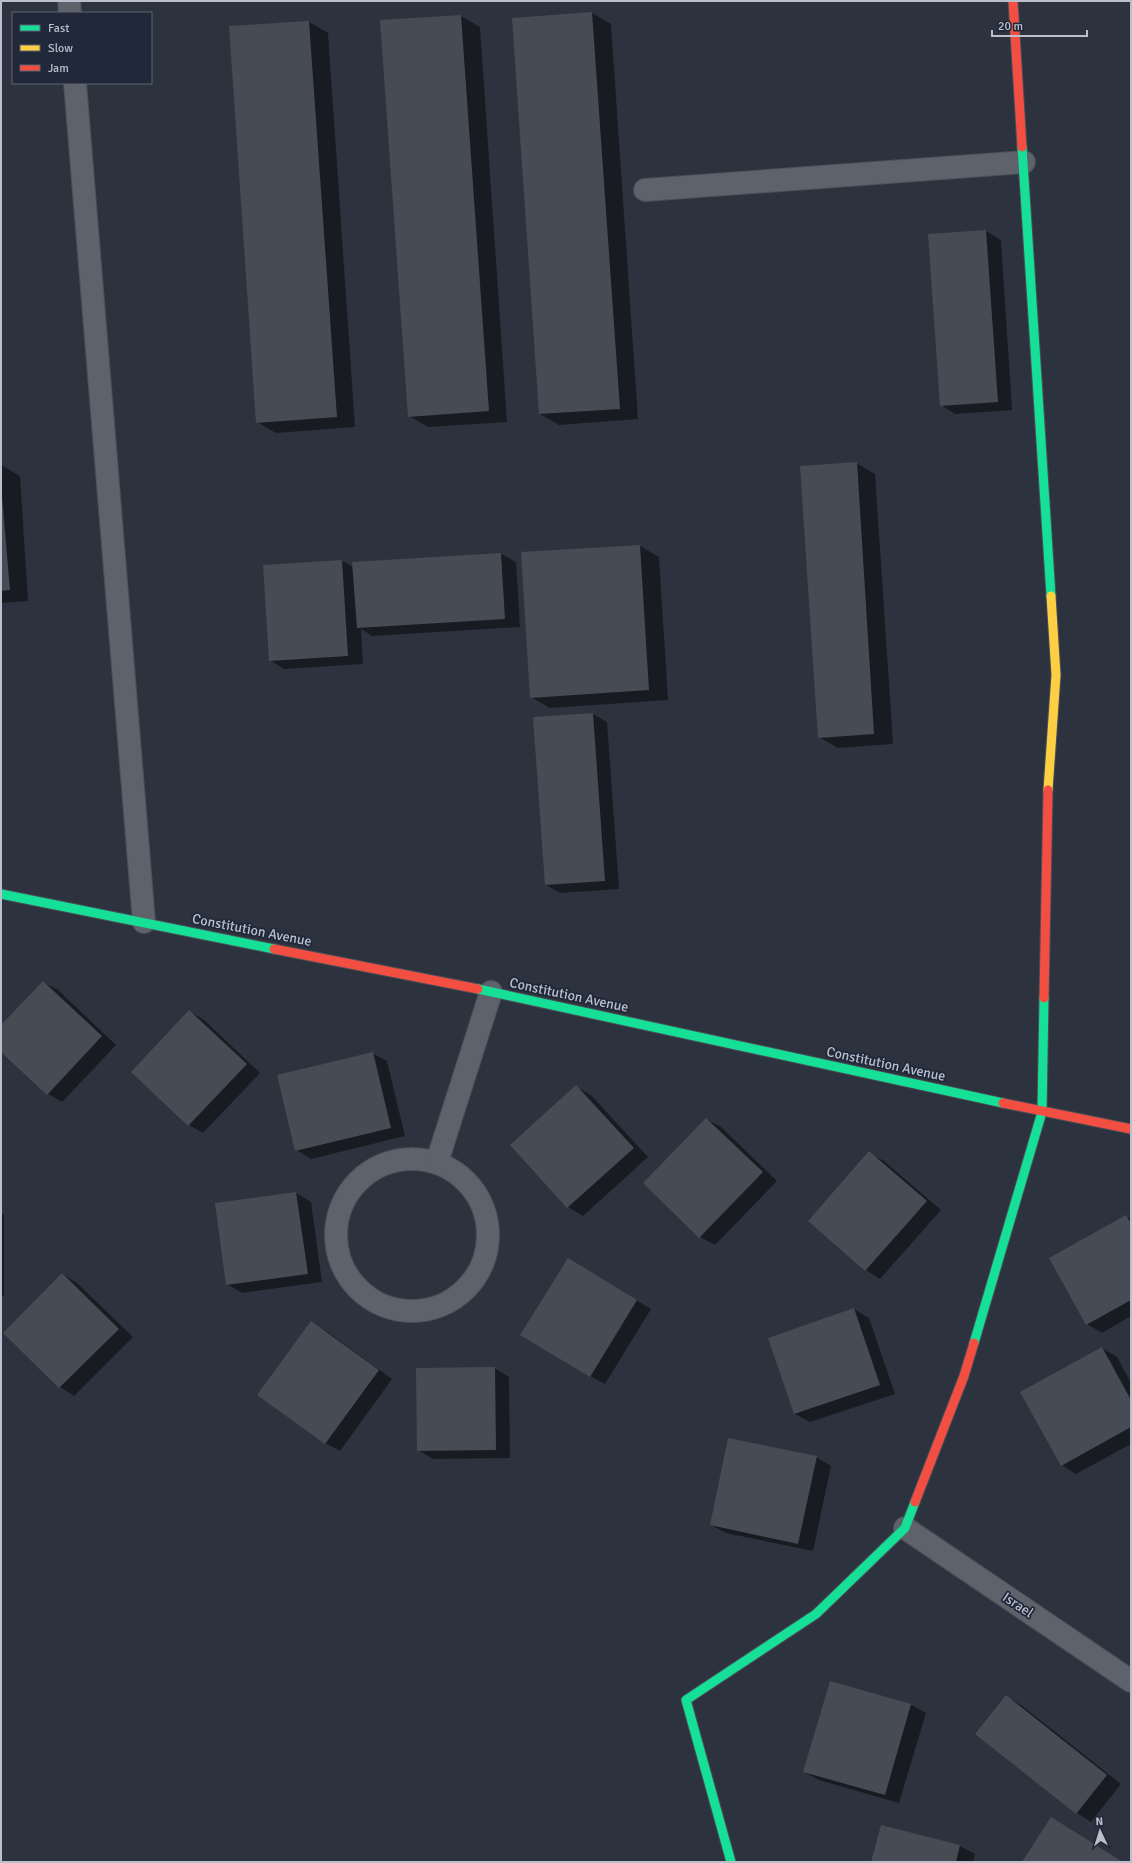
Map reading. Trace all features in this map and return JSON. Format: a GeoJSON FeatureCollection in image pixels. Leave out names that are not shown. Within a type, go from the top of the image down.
{"type":"FeatureCollection","features":[{"type":"Feature","properties":{"kind":"street"},"geometry":{"type":"LineString","coordinates":[[69,1],[70,12]]}},
{"type":"Feature","properties":{"kind":"street"},"geometry":{"type":"LineString","coordinates":[[731,1862],[686,1700],[816,1614],[905,1528],[964,1376],[1042,1112],[1048,786],[1056,675],[1014,1]]}},
{"type":"Feature","properties":{"kind":"street"},"geometry":{"type":"LineString","coordinates":[[75,84],[144,922]]}},
{"type":"Feature","properties":{"kind":"street"},"geometry":{"type":"LineString","coordinates":[[645,190],[1024,162]]}},
{"type":"Feature","properties":{"kind":"street","name":"Constitution Avenue"},"geometry":{"type":"LineString","coordinates":[[1,894],[491,992],[1042,1112],[1131,1129]]}},
{"type":"Feature","properties":{"kind":"street"},"geometry":{"type":"LineString","coordinates":[[437,1162],[491,992]]}},
{"type":"Feature","properties":{"kind":"street"},"geometry":{"type":"LineString","coordinates":[[420,1159],[437,1162],[460,1175],[478,1196],[488,1221],[489,1240],[483,1265],[476,1278],[447,1303],[421,1311],[385,1307],[362,1293],[344,1271],[335,1242],[336,1228],[342,1202],[354,1185],[375,1168],[393,1160],[420,1159]]}},
{"type":"Feature","properties":{"kind":"street","name":"Israel"},"geometry":{"type":"LineString","coordinates":[[905,1528],[1131,1681]]}},
{"type":"Feature","properties":{"kind":"building"},"geometry":{"type":"Polygon","coordinates":[[[592,12],[620,409],[539,414],[512,18],[592,12]]]}},
{"type":"Feature","properties":{"kind":"building"},"geometry":{"type":"Polygon","coordinates":[[[461,15],[489,411],[408,417],[380,20],[461,15]]]}},
{"type":"Feature","properties":{"kind":"building"},"geometry":{"type":"Polygon","coordinates":[[[309,21],[337,417],[256,423],[229,26],[309,21]]]}},
{"type":"Feature","properties":{"kind":"building"},"geometry":{"type":"Polygon","coordinates":[[[986,230],[998,402],[940,406],[928,234],[986,230]]]}},
{"type":"Feature","properties":{"kind":"building"},"geometry":{"type":"Polygon","coordinates":[[[857,462],[874,734],[818,738],[800,466],[857,462]]]}},
{"type":"Feature","properties":{"kind":"building"},"geometry":{"type":"Polygon","coordinates":[[[1,484],[10,590],[1,591],[1,484]]]}},
{"type":"Feature","properties":{"kind":"building"},"geometry":{"type":"Polygon","coordinates":[[[640,545],[649,690],[530,698],[521,552],[640,545]]]}},
{"type":"Feature","properties":{"kind":"building"},"geometry":{"type":"Polygon","coordinates":[[[501,553],[505,619],[357,628],[352,562],[501,553]]]}},
{"type":"Feature","properties":{"kind":"building"},"geometry":{"type":"Polygon","coordinates":[[[342,560],[348,656],[269,661],[263,565],[342,560]]]}},
{"type":"Feature","properties":{"kind":"building"},"geometry":{"type":"Polygon","coordinates":[[[593,713],[605,881],[545,885],[533,717],[593,713]]]}},
{"type":"Feature","properties":{"kind":"building"},"geometry":{"type":"Polygon","coordinates":[[[43,981],[102,1036],[47,1095],[1,1052],[1,1025],[43,981]]]}},
{"type":"Feature","properties":{"kind":"building"},"geometry":{"type":"Polygon","coordinates":[[[189,1010],[247,1064],[188,1126],[131,1072],[189,1010]]]}},
{"type":"Feature","properties":{"kind":"building"},"geometry":{"type":"Polygon","coordinates":[[[373,1052],[391,1128],[295,1151],[277,1075],[373,1052]]]}},
{"type":"Feature","properties":{"kind":"building"},"geometry":{"type":"Polygon","coordinates":[[[576,1085],[634,1148],[567,1208],[510,1145],[576,1085]]]}},
{"type":"Feature","properties":{"kind":"building"},"geometry":{"type":"Polygon","coordinates":[[[706,1118],[763,1172],[699,1238],[643,1183],[706,1118]]]}},
{"type":"Feature","properties":{"kind":"building"},"geometry":{"type":"Polygon","coordinates":[[[869,1151],[927,1201],[865,1271],[808,1221],[869,1151]]]}},
{"type":"Feature","properties":{"kind":"building"},"geometry":{"type":"Polygon","coordinates":[[[296,1192],[308,1274],[226,1285],[215,1203],[296,1192]]]}},
{"type":"Feature","properties":{"kind":"building"},"geometry":{"type":"Polygon","coordinates":[[[1126,1215],[1131,1223],[1131,1300],[1086,1325],[1049,1258],[1126,1215]]]}},
{"type":"Feature","properties":{"kind":"building"},"geometry":{"type":"Polygon","coordinates":[[[568,1258],[637,1300],[590,1377],[520,1335],[568,1258]]]}},
{"type":"Feature","properties":{"kind":"building"},"geometry":{"type":"Polygon","coordinates":[[[62,1273],[119,1329],[59,1388],[3,1333],[62,1273]]]}},
{"type":"Feature","properties":{"kind":"building"},"geometry":{"type":"Polygon","coordinates":[[[854,1308],[880,1385],[794,1414],[768,1338],[854,1308]]]}},
{"type":"Feature","properties":{"kind":"building"},"geometry":{"type":"Polygon","coordinates":[[[311,1321],[379,1370],[325,1444],[257,1395],[311,1321]]]}},
{"type":"Feature","properties":{"kind":"building"},"geometry":{"type":"Polygon","coordinates":[[[1102,1347],[1131,1400],[1131,1427],[1061,1466],[1020,1392],[1102,1347]]]}},
{"type":"Feature","properties":{"kind":"building"},"geometry":{"type":"Polygon","coordinates":[[[495,1367],[496,1450],[417,1451],[416,1368],[495,1367]]]}},
{"type":"Feature","properties":{"kind":"building"},"geometry":{"type":"Polygon","coordinates":[[[728,1438],[817,1456],[798,1544],[710,1525],[728,1438]]]}},
{"type":"Feature","properties":{"kind":"building"},"geometry":{"type":"Polygon","coordinates":[[[830,1681],[911,1704],[885,1795],[803,1772],[830,1681]]]}},
{"type":"Feature","properties":{"kind":"building"},"geometry":{"type":"Polygon","coordinates":[[[1006,1695],[1107,1775],[1076,1814],[975,1734],[1006,1695]]]}},
{"type":"Feature","properties":{"kind":"building"},"geometry":{"type":"Polygon","coordinates":[[[1051,1817],[1123,1862],[1022,1862],[1051,1817]]]}},
{"type":"Feature","properties":{"kind":"building"},"geometry":{"type":"Polygon","coordinates":[[[881,1825],[960,1845],[956,1862],[871,1862],[881,1825]]]}},
{"type":"Feature","properties":{"kind":"traffic: fast"},"geometry":{"type":"LineString","coordinates":[[1022,147],[1051,596]]}},
{"type":"Feature","properties":{"kind":"traffic: fast"},"geometry":{"type":"LineString","coordinates":[[1,894],[274,949]]}},
{"type":"Feature","properties":{"kind":"traffic: fast"},"geometry":{"type":"LineString","coordinates":[[478,989],[1003,1103]]}},
{"type":"Feature","properties":{"kind":"traffic: fast"},"geometry":{"type":"LineString","coordinates":[[974,1343],[1042,1112],[1044,998]]}},
{"type":"Feature","properties":{"kind":"traffic: fast"},"geometry":{"type":"LineString","coordinates":[[731,1862],[686,1700],[816,1614],[905,1528],[915,1502]]}},
{"type":"Feature","properties":{"kind":"traffic: slow"},"geometry":{"type":"LineString","coordinates":[[1048,790],[1056,675],[1051,596]]}},
{"type":"Feature","properties":{"kind":"traffic: jam"},"geometry":{"type":"LineString","coordinates":[[1013,1],[1022,147]]}},
{"type":"Feature","properties":{"kind":"traffic: jam"},"geometry":{"type":"LineString","coordinates":[[1044,998],[1048,790]]}},
{"type":"Feature","properties":{"kind":"traffic: jam"},"geometry":{"type":"LineString","coordinates":[[274,949],[478,989]]}},
{"type":"Feature","properties":{"kind":"traffic: jam"},"geometry":{"type":"LineString","coordinates":[[1003,1103],[1131,1129]]}},
{"type":"Feature","properties":{"kind":"traffic: jam"},"geometry":{"type":"LineString","coordinates":[[915,1502],[964,1376],[974,1343]]}}]}
